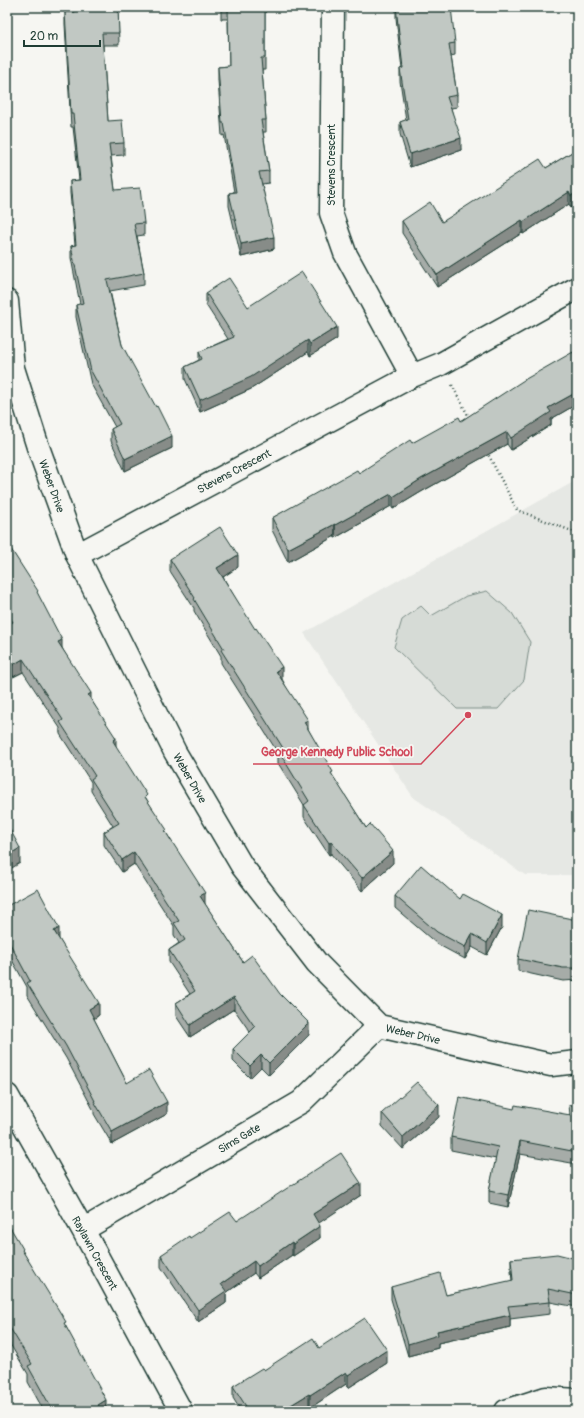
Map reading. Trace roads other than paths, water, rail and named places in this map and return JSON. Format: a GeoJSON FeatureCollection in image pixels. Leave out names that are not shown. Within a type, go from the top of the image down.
{"type":"FeatureCollection","features":[{"type":"Feature","properties":{"kind":"street","name":"Stevens Crescent"},"geometry":{"type":"LineString","coordinates":[[333,7],[331,213],[345,253],[412,376]]}},
{"type":"Feature","properties":{"kind":"street","name":"Stevens Crescent"},"geometry":{"type":"LineString","coordinates":[[77,555],[412,376],[441,364],[577,288]]}},
{"type":"Feature","properties":{"kind":"street","name":"Weber Drive"},"geometry":{"type":"LineString","coordinates":[[7,302],[13,368],[38,447],[77,555],[175,752],[242,866],[317,963],[379,1026],[551,1065],[577,1062]]}},
{"type":"Feature","properties":{"kind":"street","name":"Sims Gate"},"geometry":{"type":"LineString","coordinates":[[83,1230],[301,1102],[379,1026]]}},
{"type":"Feature","properties":{"kind":"street","name":"Raylawn Crescent"},"geometry":{"type":"LineString","coordinates":[[7,1095],[83,1230],[181,1411]]}},
{"type":"Feature","properties":{"kind":"street"},"geometry":{"type":"LineString","coordinates":[[506,1411],[546,1398],[577,1400]]}},
{"type":"Feature","properties":{"kind":"place","name":"George Kennedy Public School"},"geometry":{"type":"Point","coordinates":[468,715]}}]}
